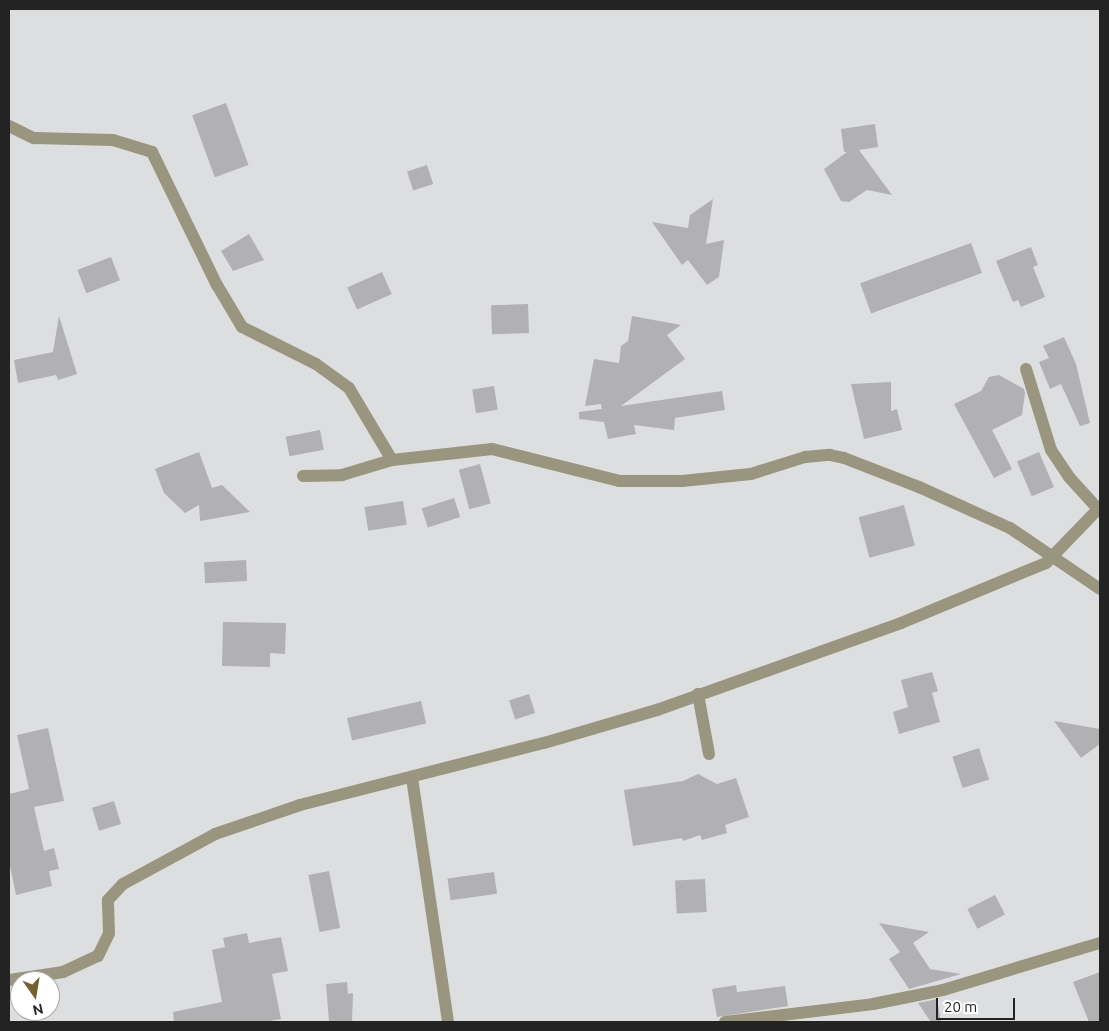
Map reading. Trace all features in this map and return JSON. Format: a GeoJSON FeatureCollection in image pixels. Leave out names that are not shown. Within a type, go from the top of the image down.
{"type":"FeatureCollection","features":[{"type":"Feature","properties":{"kind":"street"},"geometry":{"type":"LineString","coordinates":[[9,126],[34,138],[113,140],[152,152],[217,285],[242,327],[316,364],[349,388],[392,460]]}},
{"type":"Feature","properties":{"kind":"street"},"geometry":{"type":"LineString","coordinates":[[9,980],[62,972],[98,956],[110,933],[108,900],[123,884],[170,856],[215,834],[300,805],[544,743],[698,694],[944,606],[1054,558],[1099,508],[1051,450],[1026,369]]}},
{"type":"Feature","properties":{"kind":"street"},"geometry":{"type":"LineString","coordinates":[[303,476],[342,475],[392,460],[492,449],[587,475],[647,482],[751,474],[804,457],[830,455],[844,458],[955,502],[1010,528],[1100,589]]}},
{"type":"Feature","properties":{"kind":"street"},"geometry":{"type":"LineString","coordinates":[[698,694],[709,754]]}},
{"type":"Feature","properties":{"kind":"street"},"geometry":{"type":"LineString","coordinates":[[412,778],[448,1022]]}},
{"type":"Feature","properties":{"kind":"street"},"geometry":{"type":"LineString","coordinates":[[725,1022],[872,1004],[943,990],[1100,943]]}},
{"type":"Feature","properties":{"kind":"building"},"geometry":{"type":"Polygon","coordinates":[[[226,103],[249,165],[215,177],[192,115],[226,103]]]}},
{"type":"Feature","properties":{"kind":"building"},"geometry":{"type":"Polygon","coordinates":[[[875,124],[878,147],[859,150],[892,195],[867,190],[849,202],[841,201],[824,169],[847,152],[844,152],[841,129],[875,124]]]}},
{"type":"Feature","properties":{"kind":"building"},"geometry":{"type":"Polygon","coordinates":[[[427,165],[433,184],[413,191],[407,171],[427,165]]]}},
{"type":"Feature","properties":{"kind":"building"},"geometry":{"type":"Polygon","coordinates":[[[713,199],[706,244],[724,240],[719,277],[707,285],[688,260],[682,265],[652,222],[688,228],[690,215],[713,199]]]}},
{"type":"Feature","properties":{"kind":"building"},"geometry":{"type":"Polygon","coordinates":[[[249,234],[264,260],[233,271],[221,251],[249,234]]]}},
{"type":"Feature","properties":{"kind":"building"},"geometry":{"type":"Polygon","coordinates":[[[971,243],[982,273],[871,313],[860,283],[971,243]]]}},
{"type":"Feature","properties":{"kind":"building"},"geometry":{"type":"Polygon","coordinates":[[[1031,247],[1038,265],[1033,267],[1045,297],[1021,307],[1018,300],[1013,302],[996,261],[1031,247]]]}},
{"type":"Feature","properties":{"kind":"building"},"geometry":{"type":"Polygon","coordinates":[[[111,257],[120,280],[86,293],[77,270],[111,257]]]}},
{"type":"Feature","properties":{"kind":"building"},"geometry":{"type":"Polygon","coordinates":[[[382,272],[392,294],[357,309],[347,287],[382,272]]]}},
{"type":"Feature","properties":{"kind":"building"},"geometry":{"type":"Polygon","coordinates":[[[528,304],[529,333],[492,334],[491,305],[528,304]]]}},
{"type":"Feature","properties":{"kind":"building"},"geometry":{"type":"Polygon","coordinates":[[[59,316],[77,374],[58,380],[56,375],[18,383],[14,360],[53,352],[59,316]]]}},
{"type":"Feature","properties":{"kind":"building"},"geometry":{"type":"Polygon","coordinates":[[[632,316],[681,325],[667,335],[685,359],[621,406],[722,391],[725,410],[675,418],[674,430],[634,425],[636,434],[608,439],[604,422],[579,419],[579,412],[602,409],[601,404],[585,406],[594,359],[619,363],[621,346],[628,341],[632,316]]]}},
{"type":"Feature","properties":{"kind":"building"},"geometry":{"type":"Polygon","coordinates":[[[1064,337],[1076,364],[1090,423],[1080,426],[1061,384],[1050,389],[1039,362],[1049,358],[1043,346],[1064,337]]]}},
{"type":"Feature","properties":{"kind":"building"},"geometry":{"type":"Polygon","coordinates":[[[999,375],[1024,389],[1025,393],[1022,415],[992,430],[1012,469],[994,478],[954,404],[981,391],[989,377],[999,375]]]}},
{"type":"Feature","properties":{"kind":"building"},"geometry":{"type":"Polygon","coordinates":[[[891,382],[891,411],[897,409],[902,430],[864,439],[851,384],[891,382]]]}},
{"type":"Feature","properties":{"kind":"building"},"geometry":{"type":"Polygon","coordinates":[[[494,386],[498,410],[476,413],[472,389],[494,386]]]}},
{"type":"Feature","properties":{"kind":"building"},"geometry":{"type":"Polygon","coordinates":[[[320,430],[324,450],[289,456],[286,437],[320,430]]]}},
{"type":"Feature","properties":{"kind":"building"},"geometry":{"type":"Polygon","coordinates":[[[199,452],[212,488],[222,485],[250,512],[200,521],[199,505],[185,513],[164,493],[155,469],[199,452]]]}},
{"type":"Feature","properties":{"kind":"building"},"geometry":{"type":"Polygon","coordinates":[[[1039,452],[1054,487],[1032,496],[1017,461],[1039,452]]]}},
{"type":"Feature","properties":{"kind":"building"},"geometry":{"type":"Polygon","coordinates":[[[480,464],[491,504],[469,509],[459,470],[480,464]]]}},
{"type":"Feature","properties":{"kind":"building"},"geometry":{"type":"Polygon","coordinates":[[[454,498],[460,517],[428,528],[422,509],[454,498]]]}},
{"type":"Feature","properties":{"kind":"building"},"geometry":{"type":"Polygon","coordinates":[[[403,501],[407,525],[368,531],[364,507],[403,501]]]}},
{"type":"Feature","properties":{"kind":"building"},"geometry":{"type":"Polygon","coordinates":[[[904,505],[915,546],[869,558],[859,517],[904,505]]]}},
{"type":"Feature","properties":{"kind":"building"},"geometry":{"type":"Polygon","coordinates":[[[246,560],[247,581],[205,583],[204,562],[246,560]]]}},
{"type":"Feature","properties":{"kind":"building"},"geometry":{"type":"Polygon","coordinates":[[[223,622],[286,623],[285,654],[270,653],[270,667],[222,666],[223,622]]]}},
{"type":"Feature","properties":{"kind":"building"},"geometry":{"type":"Polygon","coordinates":[[[932,672],[938,691],[932,693],[940,722],[899,734],[893,712],[908,707],[901,680],[932,672]]]}},
{"type":"Feature","properties":{"kind":"building"},"geometry":{"type":"Polygon","coordinates":[[[529,694],[535,713],[515,720],[509,700],[529,694]]]}},
{"type":"Feature","properties":{"kind":"building"},"geometry":{"type":"Polygon","coordinates":[[[421,701],[426,723],[352,741],[347,718],[421,701]]]}},
{"type":"Feature","properties":{"kind":"building"},"geometry":{"type":"Polygon","coordinates":[[[1054,721],[1100,729],[1100,744],[1081,758],[1054,721]]]}},
{"type":"Feature","properties":{"kind":"building"},"geometry":{"type":"Polygon","coordinates":[[[48,728],[64,801],[34,807],[44,851],[54,848],[59,869],[49,871],[52,886],[16,895],[9,861],[9,794],[29,789],[17,735],[48,728]]]}},
{"type":"Feature","properties":{"kind":"building"},"geometry":{"type":"Polygon","coordinates":[[[979,748],[989,779],[963,788],[952,757],[979,748]]]}},
{"type":"Feature","properties":{"kind":"building"},"geometry":{"type":"Polygon","coordinates":[[[698,774],[717,784],[736,778],[749,817],[725,825],[727,833],[702,840],[700,835],[683,841],[682,838],[633,846],[624,790],[683,781],[698,774]]]}},
{"type":"Feature","properties":{"kind":"building"},"geometry":{"type":"Polygon","coordinates":[[[114,801],[121,824],[99,831],[92,808],[114,801]]]}},
{"type":"Feature","properties":{"kind":"building"},"geometry":{"type":"Polygon","coordinates":[[[329,871],[340,928],[319,932],[308,875],[329,871]]]}},
{"type":"Feature","properties":{"kind":"building"},"geometry":{"type":"Polygon","coordinates":[[[494,872],[497,894],[451,900],[447,879],[494,872]]]}},
{"type":"Feature","properties":{"kind":"building"},"geometry":{"type":"Polygon","coordinates":[[[705,879],[707,912],[677,914],[675,881],[705,879]]]}},
{"type":"Feature","properties":{"kind":"building"},"geometry":{"type":"Polygon","coordinates":[[[995,895],[1005,915],[977,929],[967,909],[995,895]]]}},
{"type":"Feature","properties":{"kind":"building"},"geometry":{"type":"Polygon","coordinates":[[[879,923],[929,932],[913,943],[930,969],[961,974],[909,989],[889,959],[900,952],[879,923]]]}},
{"type":"Feature","properties":{"kind":"building"},"geometry":{"type":"Polygon","coordinates":[[[247,933],[249,943],[281,937],[288,971],[272,974],[281,1019],[264,1022],[174,1022],[173,1012],[222,1002],[212,950],[225,947],[223,938],[247,933]]]}},
{"type":"Feature","properties":{"kind":"building"},"geometry":{"type":"Polygon","coordinates":[[[1100,972],[1100,1022],[1089,1022],[1073,982],[1100,972]]]}},
{"type":"Feature","properties":{"kind":"building"},"geometry":{"type":"Polygon","coordinates":[[[347,982],[348,994],[353,993],[352,1022],[329,1022],[326,984],[347,982]]]}},
{"type":"Feature","properties":{"kind":"building"},"geometry":{"type":"Polygon","coordinates":[[[736,985],[737,992],[785,986],[788,1006],[717,1017],[712,989],[736,985]]]}},
{"type":"Feature","properties":{"kind":"building"},"geometry":{"type":"Polygon","coordinates":[[[937,999],[941,1022],[931,1022],[918,1003],[937,999]]]}}]}
